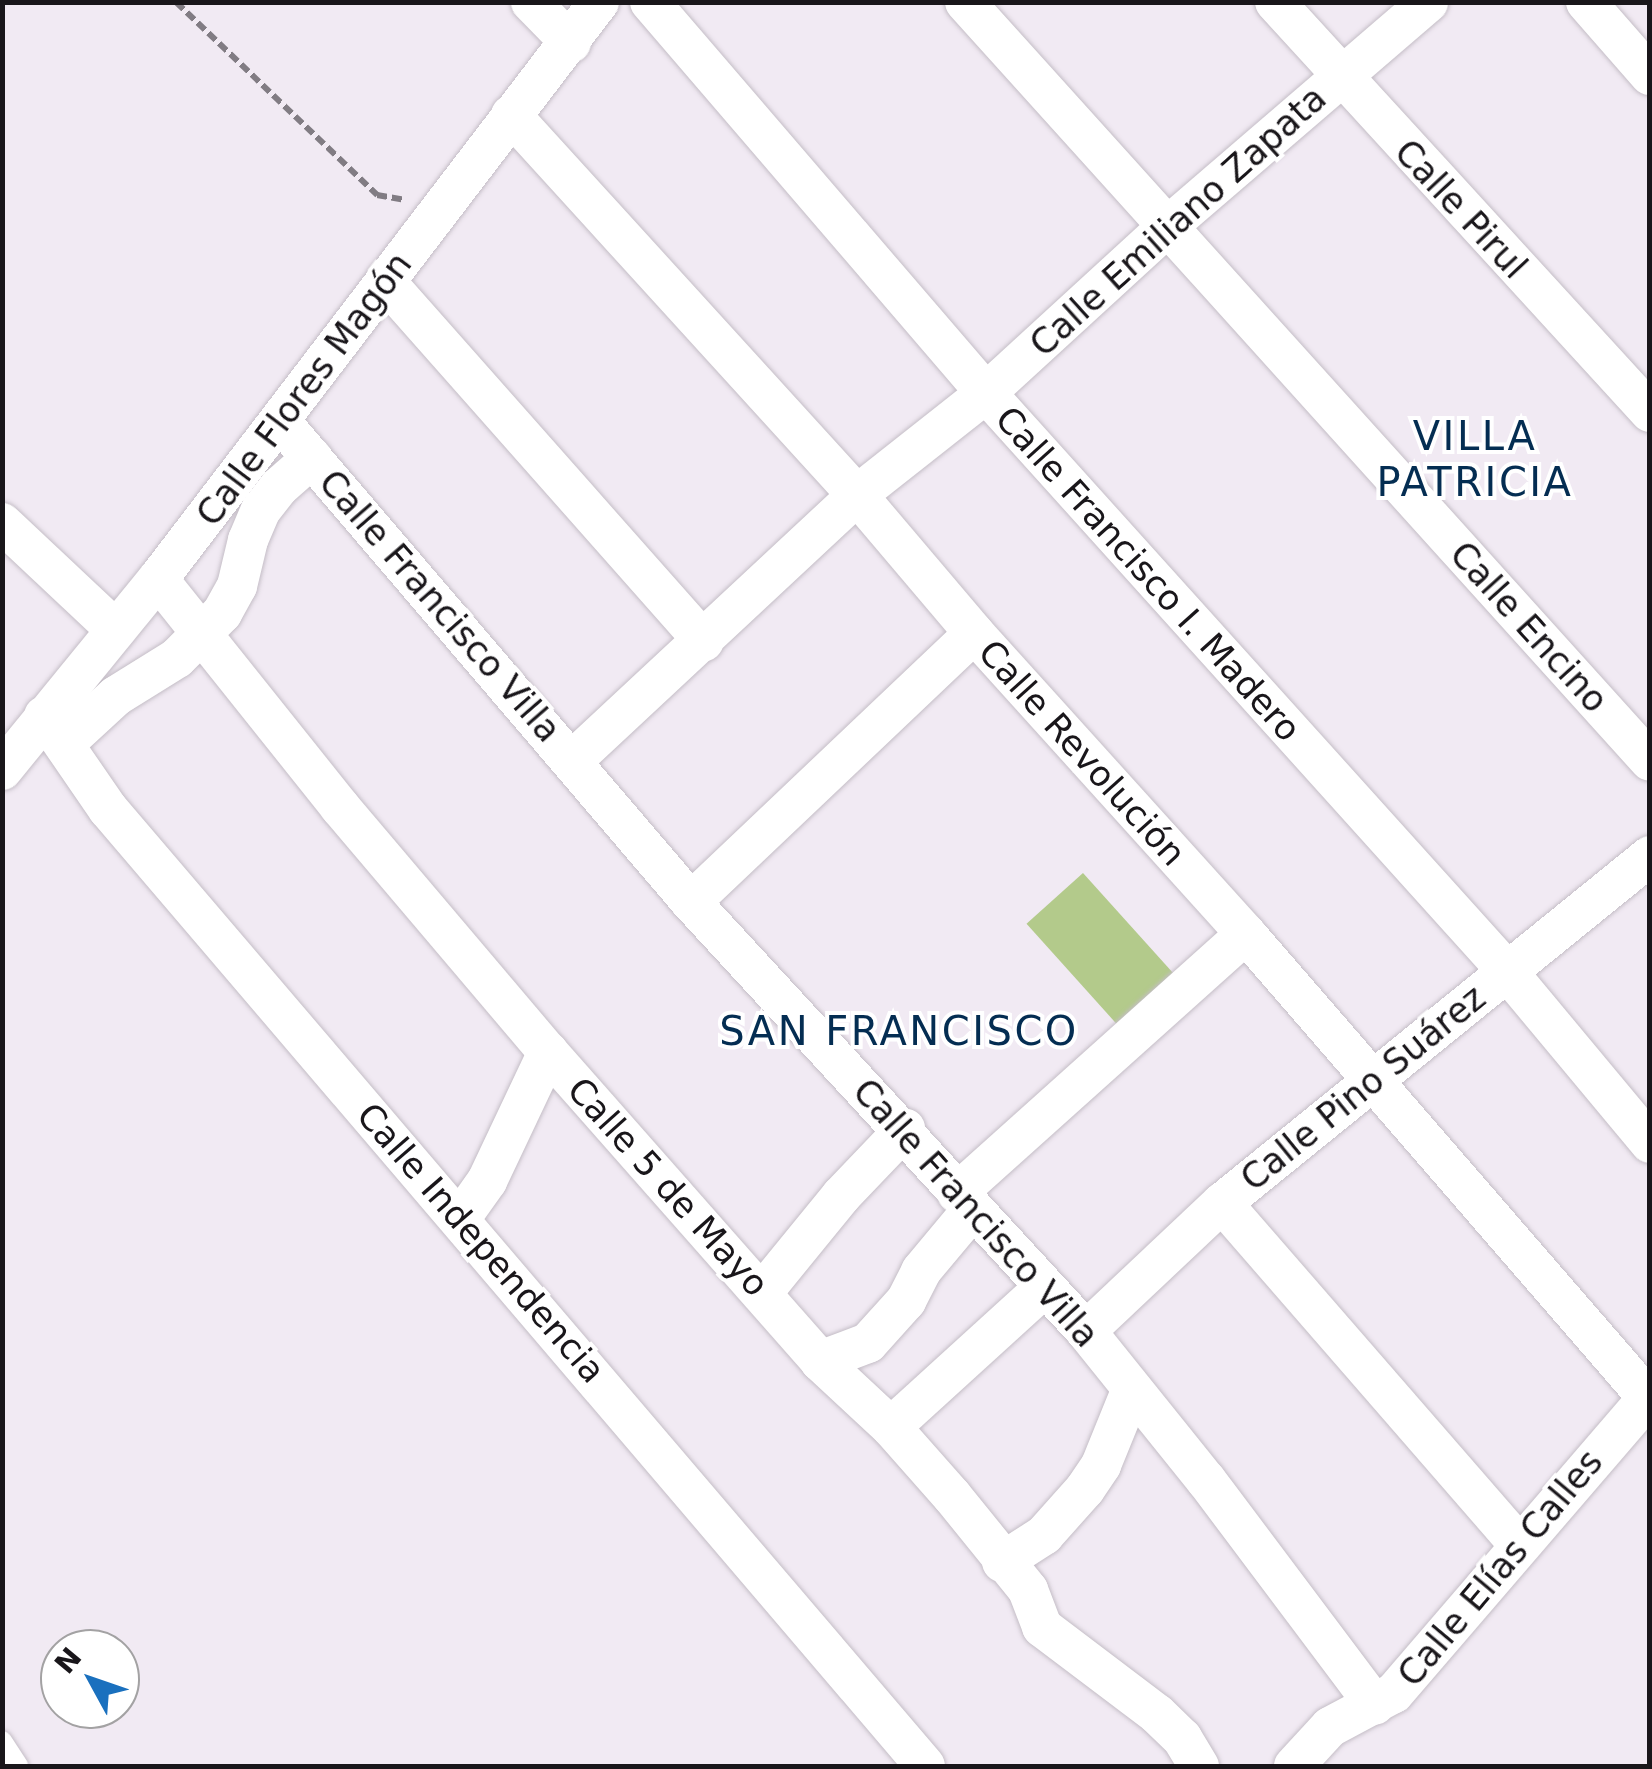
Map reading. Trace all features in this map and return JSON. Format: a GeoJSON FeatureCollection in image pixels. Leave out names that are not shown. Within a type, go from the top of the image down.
{"type":"FeatureCollection","features":[{"type":"Feature","properties":{"kind":"street"},"geometry":{"type":"LineString","coordinates":[[531,2],[570,43]]}},
{"type":"Feature","properties":{"kind":"street","name":"Calle Flores Magón"},"geometry":{"type":"LineString","coordinates":[[2,770],[55,729],[86,666],[158,579],[599,2]]}},
{"type":"Feature","properties":{"kind":"street","name":"Calle Francisco I. Madero"},"geometry":{"type":"LineString","coordinates":[[650,2],[986,393],[1506,970],[1650,1143]]}},
{"type":"Feature","properties":{"kind":"street","name":"Calle Encino"},"geometry":{"type":"LineString","coordinates":[[966,2],[1650,761]]}},
{"type":"Feature","properties":{"kind":"street","name":"Calle Pirul"},"geometry":{"type":"LineString","coordinates":[[1275,2],[1340,78],[1650,412]]}},
{"type":"Feature","properties":{"kind":"street","name":"Calle Emiliano Zapata"},"geometry":{"type":"LineString","coordinates":[[572,760],[857,495],[986,393],[1168,226],[1428,2]]}},
{"type":"Feature","properties":{"kind":"street"},"geometry":{"type":"LineString","coordinates":[[1586,2],[1650,75]]}},
{"type":"Feature","properties":{"kind":"street","name":"Calle Revolución"},"geometry":{"type":"LineString","coordinates":[[511,115],[857,495],[974,633],[1246,934],[1648,1396]]}},
{"type":"Feature","properties":{"kind":"street"},"geometry":{"type":"LineString","coordinates":[[386,281],[704,641]]}},
{"type":"Feature","properties":{"kind":"street","name":"Calle Francisco Villa"},"geometry":{"type":"LineString","coordinates":[[280,421],[691,902],[1086,1332],[1206,1480],[1375,1705]]}},
{"type":"Feature","properties":{"kind":"street"},"geometry":{"type":"LineString","coordinates":[[55,729],[177,658],[198,632],[222,613],[237,586],[248,540],[261,510],[278,487],[312,458]]}},
{"type":"Feature","properties":{"kind":"street"},"geometry":{"type":"LineString","coordinates":[[2,524],[116,630]]}},
{"type":"Feature","properties":{"kind":"street","name":"Calle 5 de Mayo"},"geometry":{"type":"LineString","coordinates":[[158,579],[548,1052],[820,1362],[891,1427],[952,1496],[1028,1590],[1035,1614],[1054,1640],[1157,1714],[1182,1738],[1200,1766]]}},
{"type":"Feature","properties":{"kind":"street"},"geometry":{"type":"LineString","coordinates":[[691,902],[974,633]]}},
{"type":"Feature","properties":{"kind":"street"},"geometry":{"type":"LineString","coordinates":[[86,666],[116,696]]}},
{"type":"Feature","properties":{"kind":"street","name":"Calle Independencia"},"geometry":{"type":"LineString","coordinates":[[55,729],[108,809],[925,1766]]}},
{"type":"Feature","properties":{"kind":"street","name":"Calle Pino Suárez"},"geometry":{"type":"LineString","coordinates":[[1086,1332],[1222,1204],[1650,856]]}},
{"type":"Feature","properties":{"kind":"street"},"geometry":{"type":"LineString","coordinates":[[820,1362],[868,1344],[906,1302],[965,1202],[1246,934]]}},
{"type":"Feature","properties":{"kind":"street"},"geometry":{"type":"LineString","coordinates":[[460,1218],[488,1181],[548,1052]]}},
{"type":"Feature","properties":{"kind":"street"},"geometry":{"type":"LineString","coordinates":[[762,1293],[852,1184],[904,1130]]}},
{"type":"Feature","properties":{"kind":"street"},"geometry":{"type":"LineString","coordinates":[[1222,1204],[1518,1544]]}},
{"type":"Feature","properties":{"kind":"street"},"geometry":{"type":"LineString","coordinates":[[891,1427],[1045,1287]]}},
{"type":"Feature","properties":{"kind":"street"},"geometry":{"type":"LineString","coordinates":[[1002,1562],[1044,1534],[1085,1489],[1100,1465],[1131,1391]]}},
{"type":"Feature","properties":{"kind":"street","name":"Calle Elías Calles"},"geometry":{"type":"LineString","coordinates":[[1294,1766],[1330,1728],[1394,1693],[1648,1396]]}},
{"type":"Feature","properties":{"kind":"lane"},"geometry":{"type":"LineString","coordinates":[[2,1741],[18,1766]]}},
{"type":"Feature","properties":{"kind":"path"},"geometry":{"type":"LineString","coordinates":[[176,2],[377,195],[441,207]]}},
{"type":"Feature","properties":{"kind":"green space"},"geometry":{"type":"Polygon","coordinates":[[[1083,873],[1178,979],[1122,1029],[1027,924],[1083,873]]]}},
{"type":"Feature","properties":{"kind":"district","name":"VILLA PATRICIA"},"geometry":{"type":"Point","coordinates":[1475,459]}},
{"type":"Feature","properties":{"kind":"district","name":"SAN FRANCISCO"},"geometry":{"type":"Point","coordinates":[899,1031]}}]}
